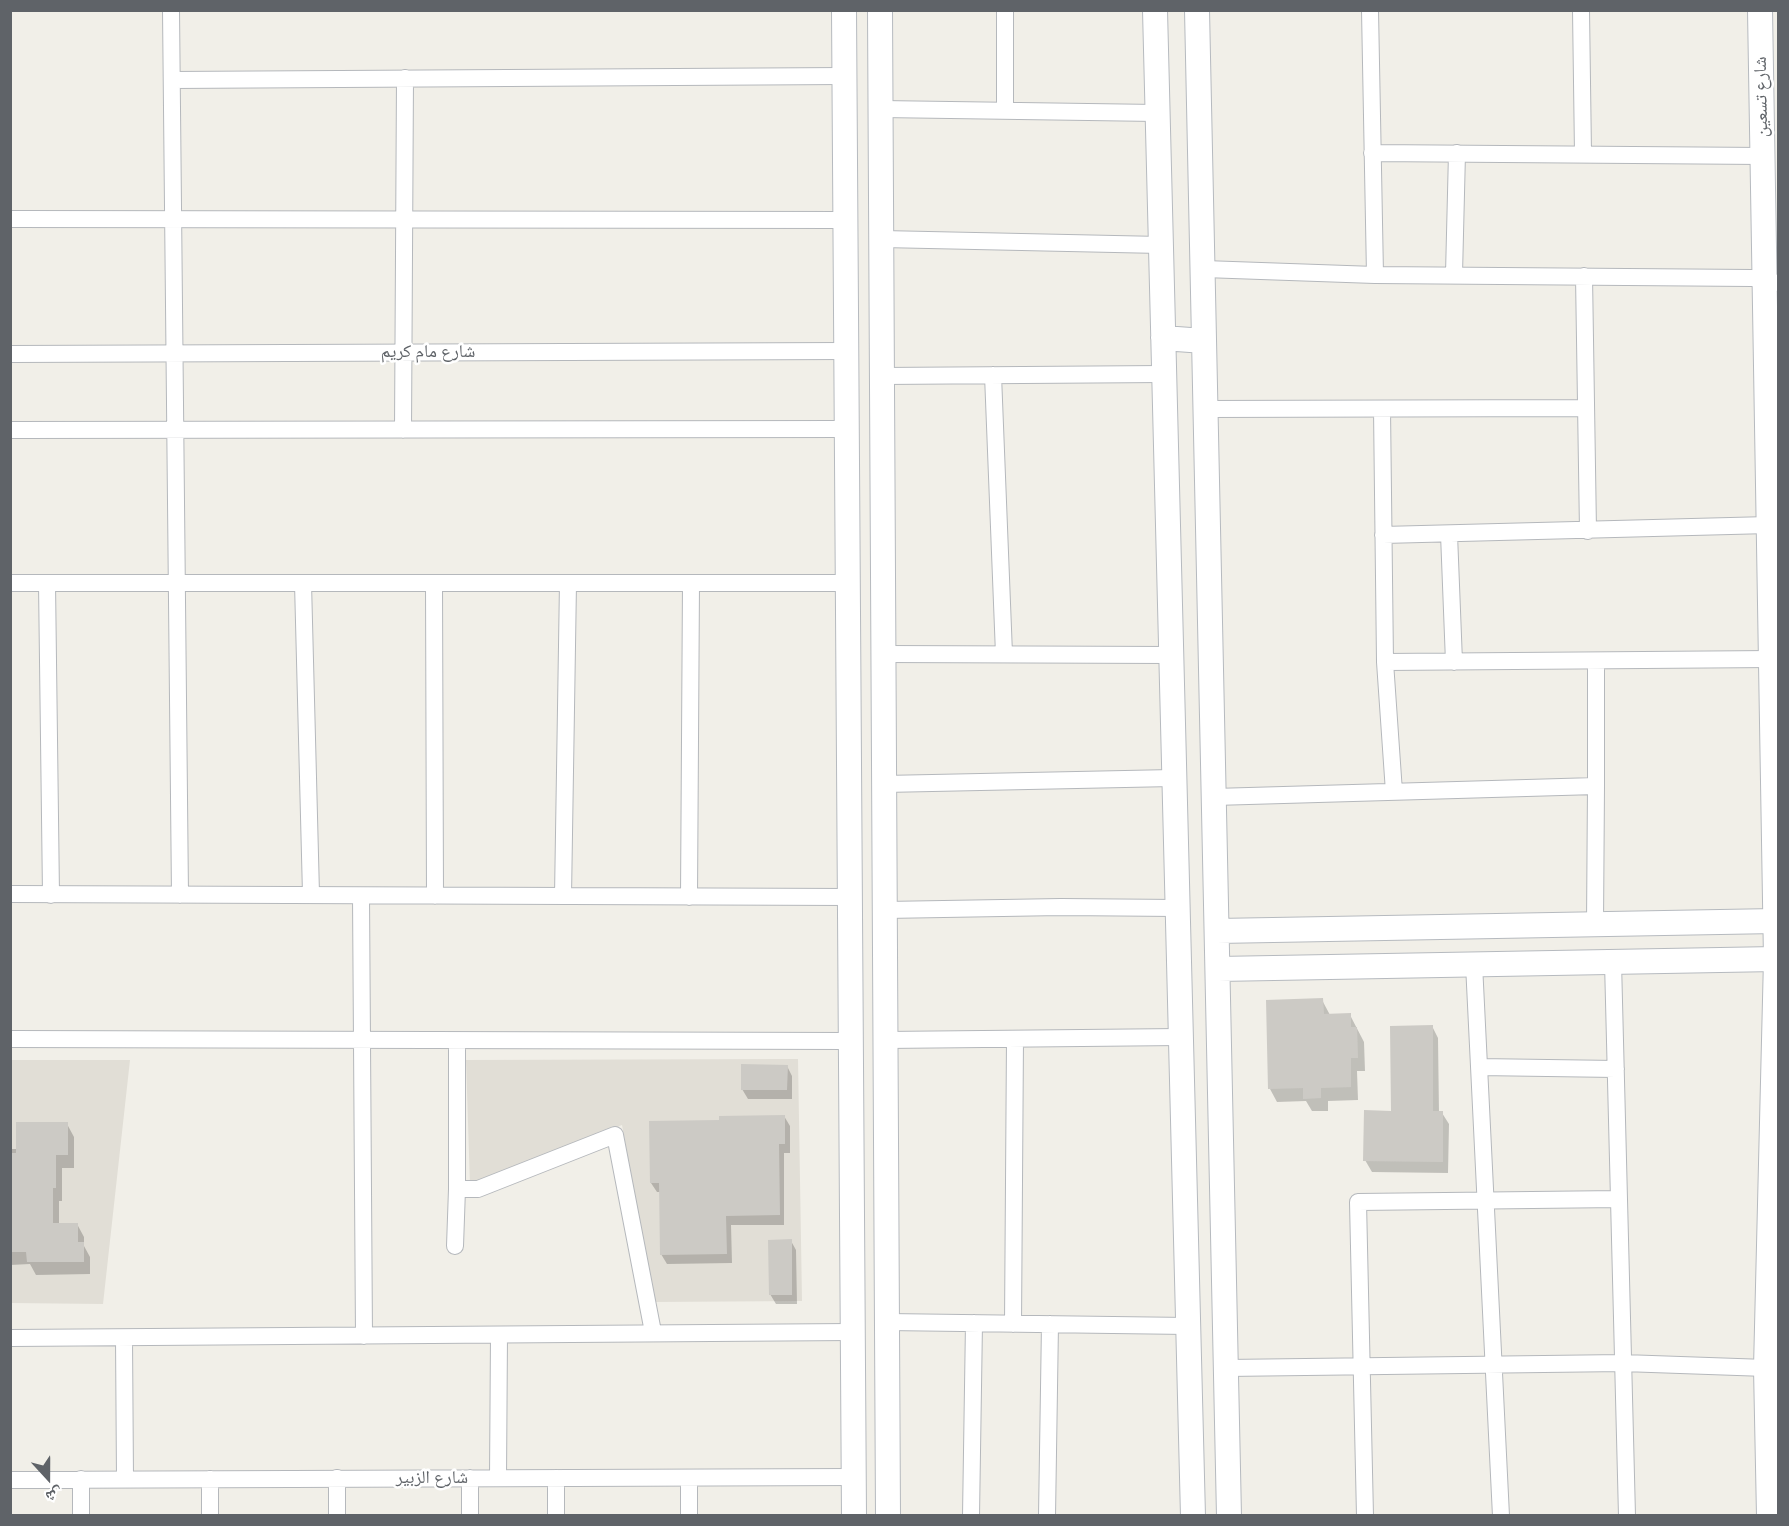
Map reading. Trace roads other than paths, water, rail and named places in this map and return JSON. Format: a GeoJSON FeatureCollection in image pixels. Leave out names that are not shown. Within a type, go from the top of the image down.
{"type":"FeatureCollection","features":[{"type":"Feature","properties":{"kind":"street"},"geometry":{"type":"LineString","coordinates":[[171,10],[180,895]]}},
{"type":"Feature","properties":{"kind":"street"},"geometry":{"type":"LineString","coordinates":[[844,10],[854,1515]]}},
{"type":"Feature","properties":{"kind":"street"},"geometry":{"type":"LineString","coordinates":[[880,10],[888,1515]]}},
{"type":"Feature","properties":{"kind":"street"},"geometry":{"type":"LineString","coordinates":[[1005,10],[1005,111]]}},
{"type":"Feature","properties":{"kind":"street"},"geometry":{"type":"LineString","coordinates":[[1155,10],[1193,1515]]}},
{"type":"Feature","properties":{"kind":"street"},"geometry":{"type":"LineString","coordinates":[[1197,10],[1229,1515]]}},
{"type":"Feature","properties":{"kind":"street"},"geometry":{"type":"LineString","coordinates":[[1370,10],[1375,275]]}},
{"type":"Feature","properties":{"kind":"street"},"geometry":{"type":"LineString","coordinates":[[1581,10],[1583,154]]}},
{"type":"Feature","properties":{"kind":"street","name":"شارع تسعين"},"geometry":{"type":"LineString","coordinates":[[1760,10],[1763,156],[1772,281],[1769,525],[1776,921],[1771,1225],[1766,1368],[1769,1515]]}},
{"type":"Feature","properties":{"kind":"street"},"geometry":{"type":"LineString","coordinates":[[172,80],[844,76]]}},
{"type":"Feature","properties":{"kind":"street"},"geometry":{"type":"LineString","coordinates":[[403,430],[405,78]]}},
{"type":"Feature","properties":{"kind":"street"},"geometry":{"type":"LineString","coordinates":[[881,109],[1157,113]]}},
{"type":"Feature","properties":{"kind":"street"},"geometry":{"type":"LineString","coordinates":[[1372,153],[1763,156]]}},
{"type":"Feature","properties":{"kind":"street"},"geometry":{"type":"LineString","coordinates":[[1454,274],[1457,153]]}},
{"type":"Feature","properties":{"kind":"street"},"geometry":{"type":"LineString","coordinates":[[10,219],[845,220]]}},
{"type":"Feature","properties":{"kind":"street"},"geometry":{"type":"LineString","coordinates":[[882,239],[1161,245]]}},
{"type":"Feature","properties":{"kind":"street"},"geometry":{"type":"LineString","coordinates":[[1204,269],[1375,275],[1454,274],[1772,281]]}},
{"type":"Feature","properties":{"kind":"street"},"geometry":{"type":"LineString","coordinates":[[1584,276],[1588,531]]}},
{"type":"Feature","properties":{"kind":"street"},"geometry":{"type":"LineString","coordinates":[[1163,338],[1204,341]]}},
{"type":"Feature","properties":{"kind":"street","name":"شارع مام كريم"},"geometry":{"type":"LineString","coordinates":[[10,354],[846,351]]}},
{"type":"Feature","properties":{"kind":"street"},"geometry":{"type":"LineString","coordinates":[[882,376],[1164,374]]}},
{"type":"Feature","properties":{"kind":"street"},"geometry":{"type":"LineString","coordinates":[[993,375],[1004,654]]}},
{"type":"Feature","properties":{"kind":"street"},"geometry":{"type":"LineString","coordinates":[[1382,408],[1385,662],[1394,792]]}},
{"type":"Feature","properties":{"kind":"street"},"geometry":{"type":"LineString","coordinates":[[1206,409],[1586,408]]}},
{"type":"Feature","properties":{"kind":"street"},"geometry":{"type":"LineString","coordinates":[[10,430],[847,429]]}},
{"type":"Feature","properties":{"kind":"street"},"geometry":{"type":"LineString","coordinates":[[1383,536],[1769,525]]}},
{"type":"Feature","properties":{"kind":"street"},"geometry":{"type":"LineString","coordinates":[[1449,534],[1454,662]]}},
{"type":"Feature","properties":{"kind":"street"},"geometry":{"type":"LineString","coordinates":[[10,583],[848,583]]}},
{"type":"Feature","properties":{"kind":"street"},"geometry":{"type":"LineString","coordinates":[[48,583],[51,895]]}},
{"type":"Feature","properties":{"kind":"street"},"geometry":{"type":"LineString","coordinates":[[303,583],[311,894]]}},
{"type":"Feature","properties":{"kind":"street"},"geometry":{"type":"LineString","coordinates":[[434,583],[435,896]]}},
{"type":"Feature","properties":{"kind":"street"},"geometry":{"type":"LineString","coordinates":[[563,896],[568,583]]}},
{"type":"Feature","properties":{"kind":"street"},"geometry":{"type":"LineString","coordinates":[[689,897],[691,583]]}},
{"type":"Feature","properties":{"kind":"street"},"geometry":{"type":"LineString","coordinates":[[884,654],[1170,655]]}},
{"type":"Feature","properties":{"kind":"street"},"geometry":{"type":"LineString","coordinates":[[1385,662],[1772,659]]}},
{"type":"Feature","properties":{"kind":"street"},"geometry":{"type":"LineString","coordinates":[[1594,924],[1596,662]]}},
{"type":"Feature","properties":{"kind":"street"},"geometry":{"type":"LineString","coordinates":[[849,725],[884,725]]}},
{"type":"Feature","properties":{"kind":"street"},"geometry":{"type":"LineString","coordinates":[[884,784],[1173,778]]}},
{"type":"Feature","properties":{"kind":"street"},"geometry":{"type":"LineString","coordinates":[[1214,797],[1596,786]]}},
{"type":"Feature","properties":{"kind":"street"},"geometry":{"type":"LineString","coordinates":[[10,894],[850,897]]}},
{"type":"Feature","properties":{"kind":"street"},"geometry":{"type":"LineString","coordinates":[[361,896],[364,1336]]}},
{"type":"Feature","properties":{"kind":"street"},"geometry":{"type":"LineString","coordinates":[[885,910],[1177,908]]}},
{"type":"Feature","properties":{"kind":"street"},"geometry":{"type":"LineString","coordinates":[[1740,921],[1746,926],[1751,940],[1750,947],[1741,959]]}},
{"type":"Feature","properties":{"kind":"street"},"geometry":{"type":"LineString","coordinates":[[1217,931],[1776,921]]}},
{"type":"Feature","properties":{"kind":"street"},"geometry":{"type":"LineString","coordinates":[[1514,926],[1515,964]]}},
{"type":"Feature","properties":{"kind":"street"},"geometry":{"type":"LineString","coordinates":[[1218,969],[1776,959]]}},
{"type":"Feature","properties":{"kind":"street"},"geometry":{"type":"LineString","coordinates":[[1613,962],[1627,1515]]}},
{"type":"Feature","properties":{"kind":"street"},"geometry":{"type":"LineString","coordinates":[[1474,964],[1501,1515]]}},
{"type":"Feature","properties":{"kind":"street"},"geometry":{"type":"LineString","coordinates":[[885,1040],[1180,1037]]}},
{"type":"Feature","properties":{"kind":"street"},"geometry":{"type":"LineString","coordinates":[[10,1039],[850,1041]]}},
{"type":"Feature","properties":{"kind":"street"},"geometry":{"type":"LineString","coordinates":[[1012,1324],[1015,1039]]}},
{"type":"Feature","properties":{"kind":"street"},"geometry":{"type":"LineString","coordinates":[[455,1246],[457,1041]]}},
{"type":"Feature","properties":{"kind":"street"},"geometry":{"type":"LineString","coordinates":[[1479,1067],[1616,1070]]}},
{"type":"Feature","properties":{"kind":"street"},"geometry":{"type":"LineString","coordinates":[[457,1189],[478,1189],[615,1135],[653,1332]]}},
{"type":"Feature","properties":{"kind":"street"},"geometry":{"type":"LineString","coordinates":[[1365,1515],[1358,1202],[1619,1199]]}},
{"type":"Feature","properties":{"kind":"street"},"geometry":{"type":"LineString","coordinates":[[1771,1225],[1779,1294]]}},
{"type":"Feature","properties":{"kind":"street"},"geometry":{"type":"LineString","coordinates":[[887,1322],[1188,1326]]}},
{"type":"Feature","properties":{"kind":"street"},"geometry":{"type":"LineString","coordinates":[[971,1515],[974,1323]]}},
{"type":"Feature","properties":{"kind":"street"},"geometry":{"type":"LineString","coordinates":[[1047,1515],[1050,1324]]}},
{"type":"Feature","properties":{"kind":"street"},"geometry":{"type":"LineString","coordinates":[[10,1338],[852,1332]]}},
{"type":"Feature","properties":{"kind":"street"},"geometry":{"type":"LineString","coordinates":[[498,1478],[499,1335]]}},
{"type":"Feature","properties":{"kind":"street"},"geometry":{"type":"LineString","coordinates":[[124,1338],[125,1479]]}},
{"type":"Feature","properties":{"kind":"street"},"geometry":{"type":"LineString","coordinates":[[1226,1368],[1623,1363],[1766,1368]]}},
{"type":"Feature","properties":{"kind":"street","name":"شارع الزبير"},"geometry":{"type":"LineString","coordinates":[[10,1480],[853,1477]]}},
{"type":"Feature","properties":{"kind":"street"},"geometry":{"type":"LineString","coordinates":[[1192,1477],[1229,1478]]}},
{"type":"Feature","properties":{"kind":"street"},"geometry":{"type":"LineString","coordinates":[[470,1478],[470,1515]]}},
{"type":"Feature","properties":{"kind":"street"},"geometry":{"type":"LineString","coordinates":[[556,1478],[556,1515]]}},
{"type":"Feature","properties":{"kind":"street"},"geometry":{"type":"LineString","coordinates":[[689,1478],[689,1515]]}},
{"type":"Feature","properties":{"kind":"street"},"geometry":{"type":"LineString","coordinates":[[81,1479],[81,1515]]}},
{"type":"Feature","properties":{"kind":"street"},"geometry":{"type":"LineString","coordinates":[[210,1479],[210,1515]]}},
{"type":"Feature","properties":{"kind":"street"},"geometry":{"type":"LineString","coordinates":[[338,1479],[338,1515]]}}]}
